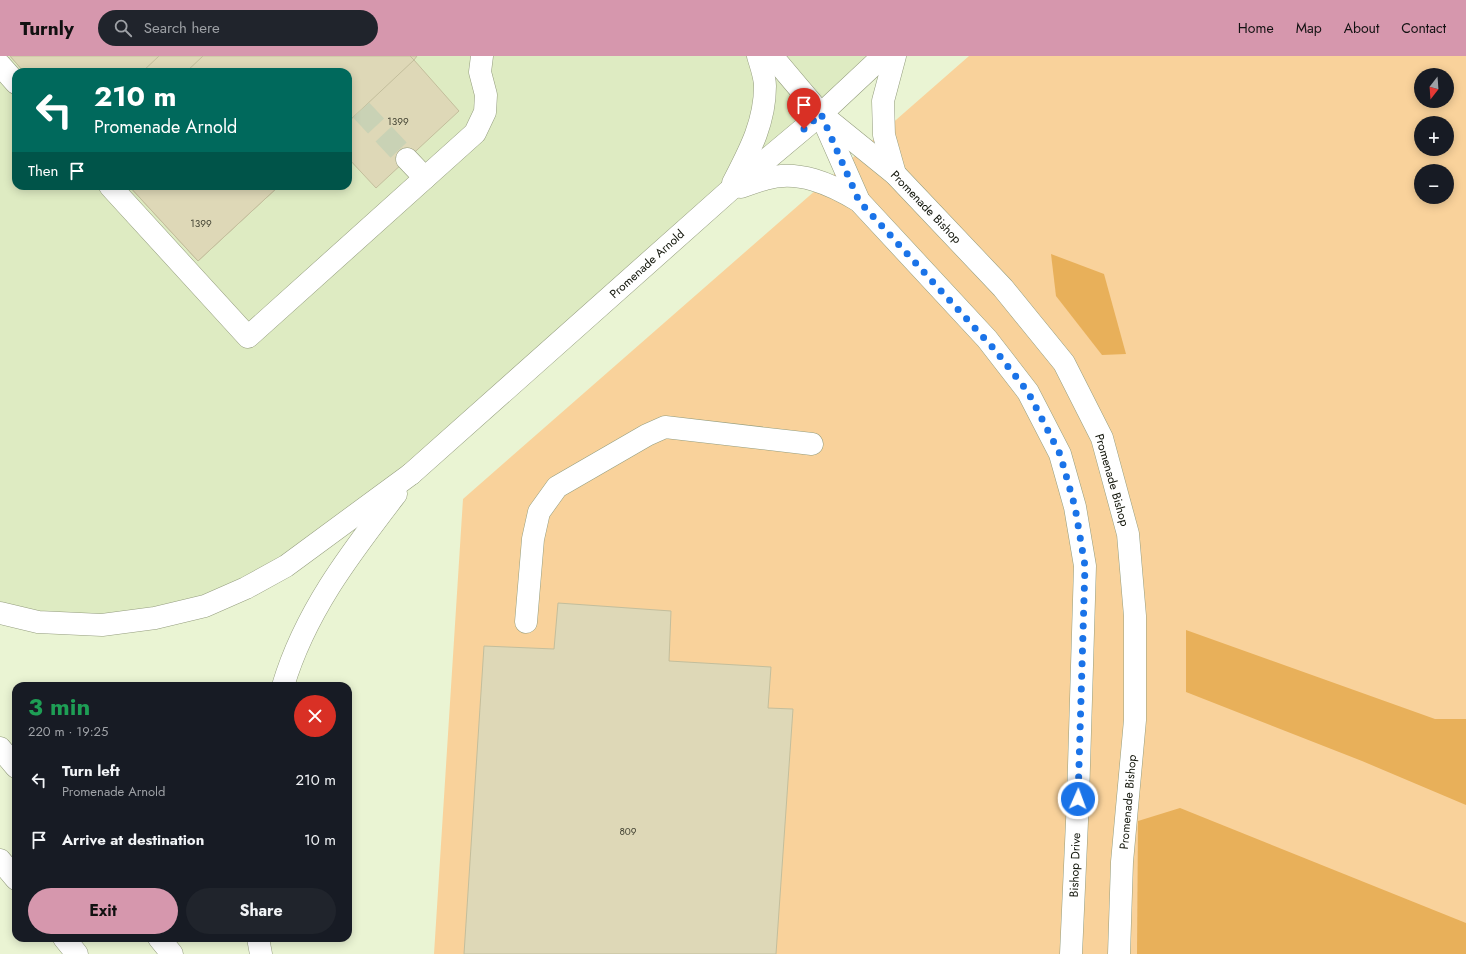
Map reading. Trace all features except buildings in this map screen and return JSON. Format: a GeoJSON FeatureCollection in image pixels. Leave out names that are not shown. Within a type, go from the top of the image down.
{"type":"FeatureCollection","features":[{"type":"Feature","properties":{"kind":"main road"},"geometry":{"type":"LineString","coordinates":[[114,190],[248,337],[475,133],[485,112],[486,95],[480,72],[482,56]]}},
{"type":"Feature","properties":{"kind":"main road"},"geometry":{"type":"LineString","coordinates":[[729,191],[754,143],[763,115],[765,85],[758,56]]}},
{"type":"Feature","properties":{"kind":"main road"},"geometry":{"type":"LineString","coordinates":[[772,56],[821,114]]}},
{"type":"Feature","properties":{"kind":"main road","name":"Promenade Arnold"},"geometry":{"type":"LineString","coordinates":[[411,474],[729,191],[821,114],[884,56]]}},
{"type":"Feature","properties":{"kind":"main road"},"geometry":{"type":"LineString","coordinates":[[894,174],[884,135],[883,101],[895,56]]}},
{"type":"Feature","properties":{"kind":"main road"},"geometry":{"type":"LineString","coordinates":[[0,65],[12,78]]}},
{"type":"Feature","properties":{"kind":"main road","name":"Promenade Bishop"},"geometry":{"type":"LineString","coordinates":[[821,114],[894,174],[1004,288],[1064,363],[1102,438],[1128,534],[1135,616],[1135,720],[1122,862],[1119,954]]}},
{"type":"Feature","properties":{"kind":"main road","name":"Bishop Drive"},"geometry":{"type":"LineString","coordinates":[[821,114],[859,201],[986,339],[1028,392],[1060,454],[1075,507],[1085,566],[1078,799],[1071,954]]}},
{"type":"Feature","properties":{"kind":"main road"},"geometry":{"type":"LineString","coordinates":[[407,159],[425,178]]}},
{"type":"Feature","properties":{"kind":"main road"},"geometry":{"type":"LineString","coordinates":[[729,191],[766,178],[790,176],[816,180],[838,188],[859,201]]}},
{"type":"Feature","properties":{"kind":"main road"},"geometry":{"type":"LineString","coordinates":[[526,622],[533,539],[539,512],[557,487],[665,427],[812,444]]}},
{"type":"Feature","properties":{"kind":"main road"},"geometry":{"type":"LineString","coordinates":[[0,613],[38,622],[102,625],[155,618],[205,606],[246,588],[286,566],[411,474]]}},
{"type":"Feature","properties":{"kind":"main road"},"geometry":{"type":"LineString","coordinates":[[285,682],[307,625],[347,558],[411,474]]}},
{"type":"Feature","properties":{"kind":"main road"},"geometry":{"type":"LineString","coordinates":[[0,748],[12,762]]}},
{"type":"Feature","properties":{"kind":"main road"},"geometry":{"type":"LineString","coordinates":[[0,860],[12,874]]}},
{"type":"Feature","properties":{"kind":"main road"},"geometry":{"type":"LineString","coordinates":[[67,942],[77,954]]}},
{"type":"Feature","properties":{"kind":"main road"},"geometry":{"type":"LineString","coordinates":[[162,942],[172,954]]}},
{"type":"Feature","properties":{"kind":"main road"},"geometry":{"type":"LineString","coordinates":[[259,942],[261,954]]}},
{"type":"Feature","properties":{"kind":"shaded area"},"geometry":{"type":"Polygon","coordinates":[[[0,56],[883,56],[821,114],[286,566],[155,618],[0,613],[0,56]]]}},
{"type":"Feature","properties":{"kind":"shaded area"},"geometry":{"type":"Polygon","coordinates":[[[969,56],[1466,56],[1466,954],[434,954],[463,499],[969,56]]]}},
{"type":"Feature","properties":{"kind":"shaded area"},"geometry":{"type":"Polygon","coordinates":[[[1051,254],[1104,274],[1126,354],[1102,355],[1056,296],[1051,254]]]}},
{"type":"Feature","properties":{"kind":"shaded area"},"geometry":{"type":"Polygon","coordinates":[[[1186,630],[1435,719],[1466,719],[1466,805],[1362,761],[1186,692],[1186,630]]]}},
{"type":"Feature","properties":{"kind":"shaded area"},"geometry":{"type":"Polygon","coordinates":[[[1180,808],[1466,923],[1466,954],[1137,954],[1138,821],[1180,808]]]}},
{"type":"Feature","properties":{"kind":"tunnel"},"geometry":{"type":"LineString","coordinates":[[361,110],[407,159]]}},
{"type":"Feature","properties":{"kind":"route"},"geometry":{"type":"LineString","coordinates":[[804,129],[821,114],[859,201],[995,350],[1028,392],[1060,454],[1075,507],[1085,566],[1078,799]]}}]}
